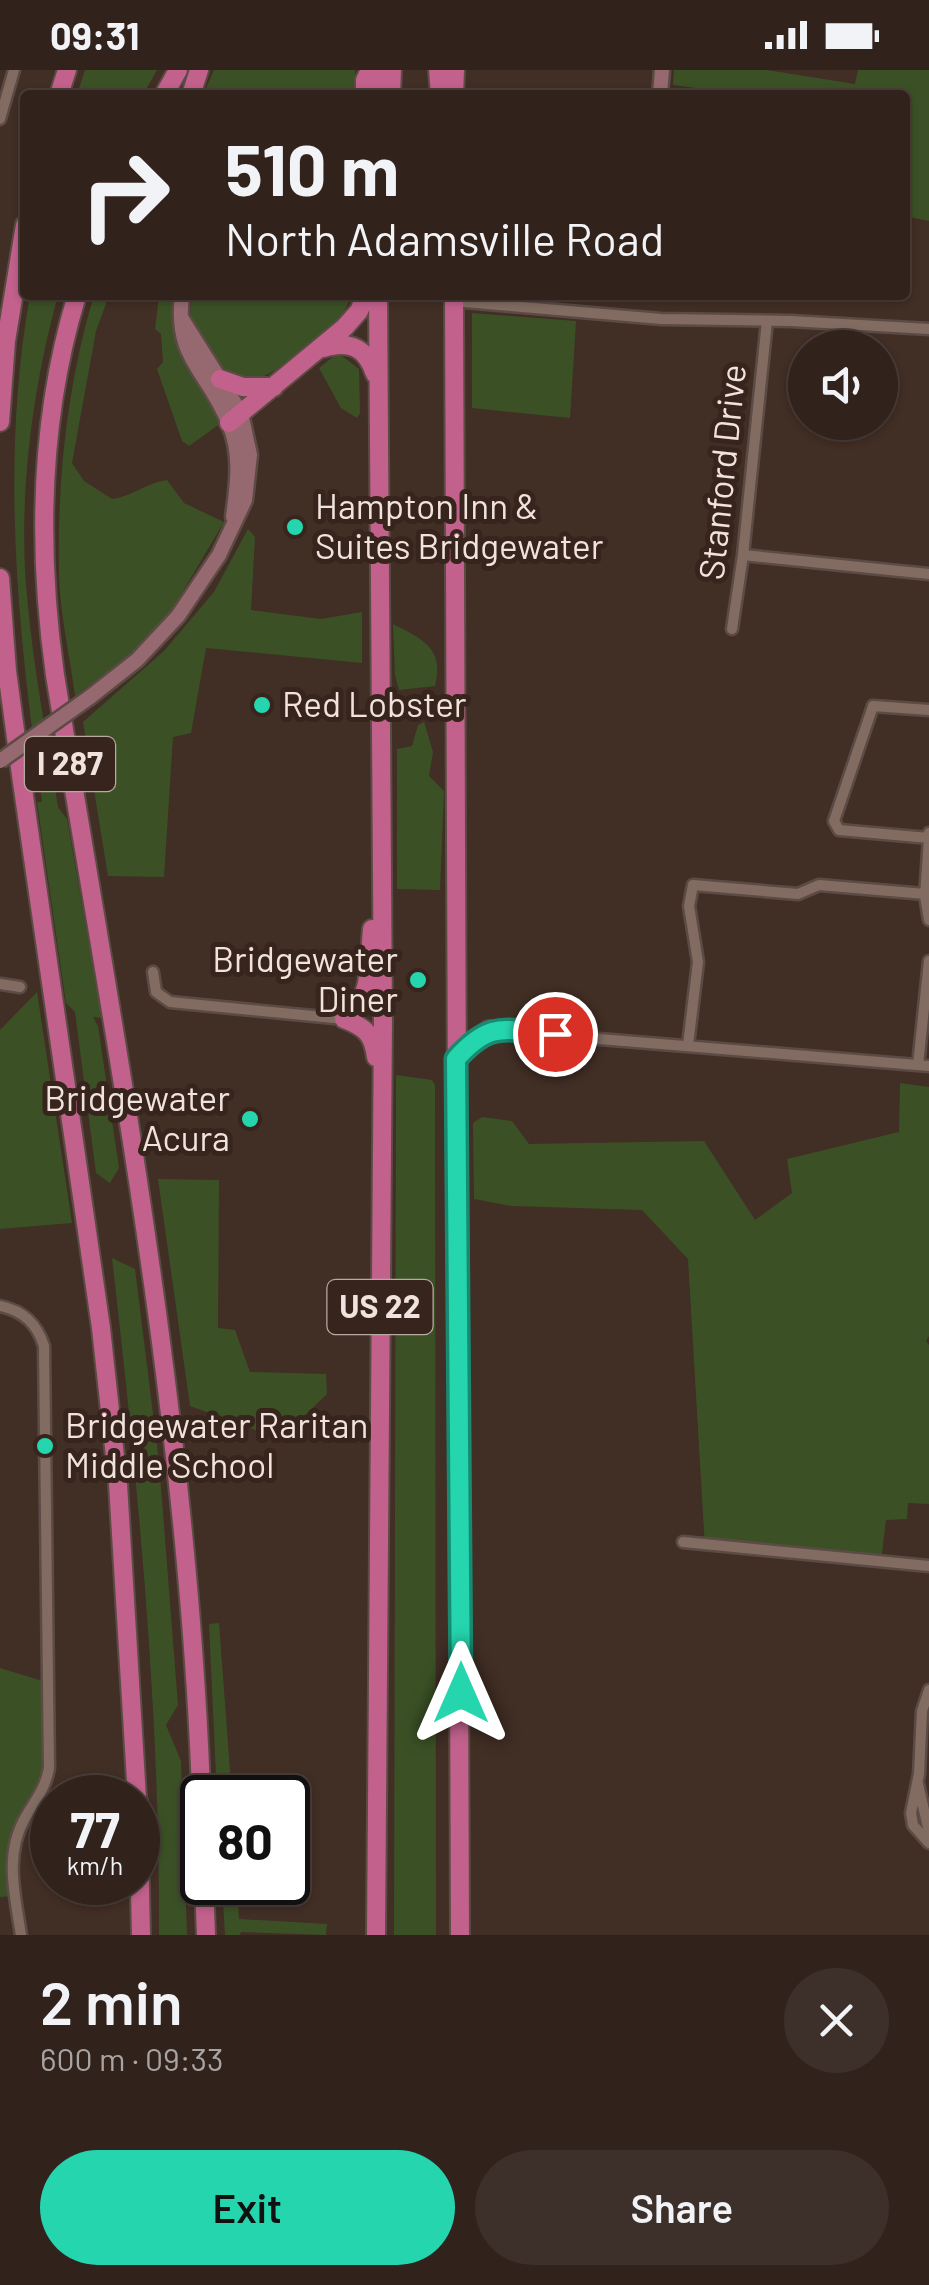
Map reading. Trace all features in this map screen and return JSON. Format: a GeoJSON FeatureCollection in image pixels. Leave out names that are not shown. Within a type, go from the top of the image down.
{"type":"FeatureCollection","features":[{"type":"Feature","properties":{"kind":"highway"},"geometry":{"type":"LineString","coordinates":[[0,422],[6,341],[20,256]]}},
{"type":"Feature","properties":{"kind":"highway","name":"I 287"},"geometry":{"type":"LineString","coordinates":[[76,300],[56,381],[46,453],[46,601],[168,1388],[191,1614],[200,1775]]}},
{"type":"Feature","properties":{"kind":"highway"},"geometry":{"type":"LineString","coordinates":[[235,418],[323,348],[359,311],[364,300]]}},
{"type":"Feature","properties":{"kind":"highway","name":"US 22"},"geometry":{"type":"LineString","coordinates":[[376,1935],[382,1102],[378,300]]}},
{"type":"Feature","properties":{"kind":"highway"},"geometry":{"type":"LineString","coordinates":[[378,341],[388,326],[388,300]]}},
{"type":"Feature","properties":{"kind":"highway","name":"US 22"},"geometry":{"type":"LineString","coordinates":[[454,300],[460,1935]]}},
{"type":"Feature","properties":{"kind":"highway"},"geometry":{"type":"LineString","coordinates":[[323,348],[346,343],[359,348],[370,359],[379,390]]}},
{"type":"Feature","properties":{"kind":"highway"},"geometry":{"type":"LineString","coordinates":[[220,378],[243,387],[275,386]]}},
{"type":"Feature","properties":{"kind":"highway","name":"I 287"},"geometry":{"type":"LineString","coordinates":[[0,578],[12,706],[103,1347],[118,1484],[136,1775]]}},
{"type":"Feature","properties":{"kind":"highway"},"geometry":{"type":"LineString","coordinates":[[344,1019],[358,1009],[364,996],[382,873]]}},
{"type":"Feature","properties":{"kind":"highway"},"geometry":{"type":"LineString","coordinates":[[456,1004],[473,1023],[489,1030]]}},
{"type":"Feature","properties":{"kind":"highway"},"geometry":{"type":"LineString","coordinates":[[344,1019],[361,1025],[374,1040],[382,1102]]}},
{"type":"Feature","properties":{"kind":"highway"},"geometry":{"type":"LineString","coordinates":[[456,1059],[475,1038],[489,1030]]}},
{"type":"Feature","properties":{"kind":"highway","name":"I 287"},"geometry":{"type":"LineString","coordinates":[[140,1905],[141,1935]]}},
{"type":"Feature","properties":{"kind":"highway"},"geometry":{"type":"LineString","coordinates":[[205,1905],[206,1935]]}},
{"type":"Feature","properties":{"kind":"street"},"geometry":{"type":"LineString","coordinates":[[0,119],[14,70]]}},
{"type":"Feature","properties":{"kind":"street"},"geometry":{"type":"LineString","coordinates":[[182,300],[184,346],[235,418]]}},
{"type":"Feature","properties":{"kind":"street"},"geometry":{"type":"LineString","coordinates":[[473,300],[661,320],[929,329]]}},
{"type":"Feature","properties":{"kind":"street"},"geometry":{"type":"LineString","coordinates":[[0,761],[137,660],[178,616],[240,516],[250,470],[235,418],[220,378],[182,319]]}},
{"type":"Feature","properties":{"kind":"street","name":"Stanford Drive"},"geometry":{"type":"LineString","coordinates":[[732,629],[766,321]]}},
{"type":"Feature","properties":{"kind":"street"},"geometry":{"type":"LineString","coordinates":[[743,555],[929,574]]}},
{"type":"Feature","properties":{"kind":"street"},"geometry":{"type":"LineString","coordinates":[[929,710],[873,706],[834,821],[839,830],[929,835],[929,920]]}},
{"type":"Feature","properties":{"kind":"street"},"geometry":{"type":"LineString","coordinates":[[688,1046],[698,962],[688,906],[693,886],[798,894],[819,886],[926,894]]}},
{"type":"Feature","properties":{"kind":"street"},"geometry":{"type":"LineString","coordinates":[[489,1030],[923,1066],[929,961]]}},
{"type":"Feature","properties":{"kind":"street"},"geometry":{"type":"LineString","coordinates":[[153,972],[156,992],[170,1002],[344,1019]]}},
{"type":"Feature","properties":{"kind":"street"},"geometry":{"type":"LineString","coordinates":[[0,984],[20,986]]}},
{"type":"Feature","properties":{"kind":"street"},"geometry":{"type":"LineString","coordinates":[[0,1306],[20,1312],[34,1324],[44,1346],[49,1768],[46,1788],[17,1836],[12,1861],[21,1935]]}},
{"type":"Feature","properties":{"kind":"street"},"geometry":{"type":"LineString","coordinates":[[682,1542],[929,1566]]}},
{"type":"Feature","properties":{"kind":"street"},"geometry":{"type":"LineString","coordinates":[[929,1690],[922,1711],[918,1783],[929,1832]]}},
{"type":"Feature","properties":{"kind":"street"},"geometry":{"type":"LineString","coordinates":[[918,1783],[913,1796],[913,1825],[929,1843]]}},
{"type":"Feature","properties":{"kind":"green space"},"geometry":{"type":"Polygon","coordinates":[[[85,70],[157,70],[146,90],[79,90],[85,70]]]}},
{"type":"Feature","properties":{"kind":"green space"},"geometry":{"type":"Polygon","coordinates":[[[214,70],[355,70],[355,90],[205,90],[214,70]]]}},
{"type":"Feature","properties":{"kind":"green space"},"geometry":{"type":"Polygon","coordinates":[[[674,70],[767,70],[855,84],[858,70],[929,70],[929,221],[910,217],[910,90],[710,90],[673,85],[674,70]]]}},
{"type":"Feature","properties":{"kind":"green space"},"geometry":{"type":"Polygon","coordinates":[[[29,300],[57,300],[41,366],[26,475],[26,585],[58,807],[67,819],[102,1018],[93,1017],[98,1026],[119,1168],[110,1183],[96,1173],[75,1012],[66,1003],[37,802],[42,802],[26,676],[16,549],[14,485],[21,358],[29,300]]]}},
{"type":"Feature","properties":{"kind":"green space"},"geometry":{"type":"Polygon","coordinates":[[[93,300],[107,300],[96,331],[72,463],[84,481],[112,499],[167,480],[184,503],[224,522],[170,613],[128,657],[75,696],[63,620],[59,539],[66,433],[93,300]]]}},
{"type":"Feature","properties":{"kind":"green space"},"geometry":{"type":"Polygon","coordinates":[[[159,300],[175,300],[176,334],[221,423],[189,446],[182,441],[157,369],[163,362],[161,334],[155,329],[159,300]]]}},
{"type":"Feature","properties":{"kind":"green space"},"geometry":{"type":"Polygon","coordinates":[[[192,300],[349,300],[344,313],[329,330],[277,369],[243,381],[231,378],[213,362],[193,327],[192,300]]]}},
{"type":"Feature","properties":{"kind":"green space"},"geometry":{"type":"Polygon","coordinates":[[[472,313],[576,321],[570,418],[472,408],[472,313]]]}},
{"type":"Feature","properties":{"kind":"green space"},"geometry":{"type":"Polygon","coordinates":[[[338,353],[359,369],[357,418],[341,408],[319,368],[338,353]]]}},
{"type":"Feature","properties":{"kind":"green space"},"geometry":{"type":"Polygon","coordinates":[[[248,529],[255,537],[251,610],[321,619],[362,612],[362,663],[206,648],[191,733],[173,737],[164,877],[108,876],[83,722],[164,651],[214,592],[248,529]]]}},
{"type":"Feature","properties":{"kind":"green space"},"geometry":{"type":"Polygon","coordinates":[[[393,624],[414,635],[434,654],[435,686],[399,690],[393,624]]]}},
{"type":"Feature","properties":{"kind":"green space"},"geometry":{"type":"Polygon","coordinates":[[[424,722],[433,752],[429,776],[444,791],[440,890],[397,889],[397,749],[412,746],[418,725],[424,722]]]}},
{"type":"Feature","properties":{"kind":"green space"},"geometry":{"type":"Polygon","coordinates":[[[37,992],[72,1223],[0,1229],[0,1030],[37,992]]]}},
{"type":"Feature","properties":{"kind":"green space"},"geometry":{"type":"Polygon","coordinates":[[[396,1075],[432,1080],[435,1085],[436,1935],[394,1935],[396,1075]]]}},
{"type":"Feature","properties":{"kind":"green space"},"geometry":{"type":"Polygon","coordinates":[[[900,1083],[929,1087],[929,1504],[908,1503],[907,1519],[886,1520],[881,1561],[705,1548],[688,1259],[642,1210],[512,1206],[474,1199],[473,1123],[482,1117],[512,1121],[529,1144],[704,1141],[755,1220],[792,1193],[787,1159],[899,1132],[900,1083]]]}},
{"type":"Feature","properties":{"kind":"green space"},"geometry":{"type":"Polygon","coordinates":[[[158,1179],[219,1180],[218,1328],[235,1330],[250,1372],[326,1374],[327,1394],[280,1439],[190,1406],[158,1179]]]}},
{"type":"Feature","properties":{"kind":"green space"},"geometry":{"type":"Polygon","coordinates":[[[112,1258],[135,1269],[159,1462],[178,1705],[166,1725],[181,1761],[180,1905],[186,1905],[187,1935],[159,1935],[160,1775],[156,1775],[146,1596],[112,1258]]]}},
{"type":"Feature","properties":{"kind":"green space"},"geometry":{"type":"Polygon","coordinates":[[[219,1623],[230,1775],[216,1775],[209,1624],[219,1623]]]}},
{"type":"Feature","properties":{"kind":"green space"},"geometry":{"type":"Polygon","coordinates":[[[0,1668],[49,1683],[48,1775],[30,1775],[30,1815],[13,1848],[13,1896],[0,1897],[0,1668]]]}},
{"type":"Feature","properties":{"kind":"green space"},"geometry":{"type":"Polygon","coordinates":[[[223,1905],[238,1905],[239,1919],[327,1924],[326,1935],[225,1935],[223,1905]]]}},
{"type":"Feature","properties":{"kind":"place","name":"Hampton Inn & Suites Bridgewater"},"geometry":{"type":"Point","coordinates":[295,527]}},
{"type":"Feature","properties":{"kind":"place","name":"Red Lobster"},"geometry":{"type":"Point","coordinates":[262,705]}},
{"type":"Feature","properties":{"kind":"place","name":"Bridgewater Diner"},"geometry":{"type":"Point","coordinates":[418,980]}},
{"type":"Feature","properties":{"kind":"place","name":"Bridgewater Acura"},"geometry":{"type":"Point","coordinates":[250,1119]}},
{"type":"Feature","properties":{"kind":"place","name":"Bridgewater Raritan Middle School"},"geometry":{"type":"Point","coordinates":[45,1446]}},
{"type":"Feature","properties":{"kind":"route"},"geometry":{"type":"LineString","coordinates":[[461,1693],[456,1059],[475,1038],[489,1030],[555,1034]]}}]}
